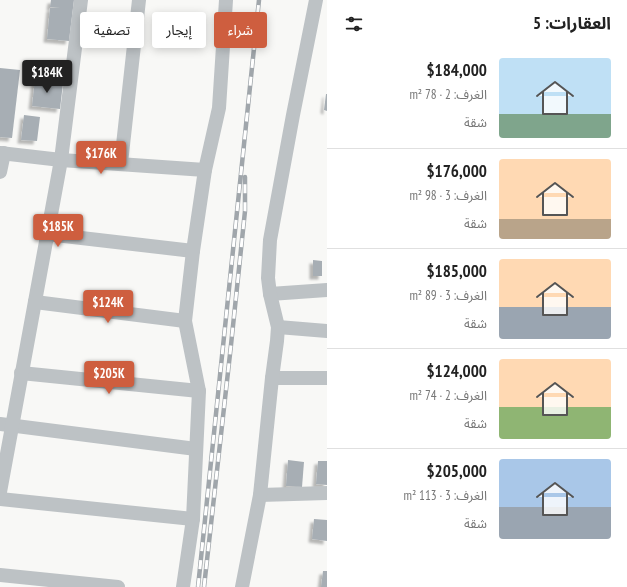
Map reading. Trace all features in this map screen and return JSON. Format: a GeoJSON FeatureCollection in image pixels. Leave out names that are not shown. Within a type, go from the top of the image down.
{"type":"FeatureCollection","features":[{"type":"Feature","properties":{"kind":"street"},"geometry":{"type":"LineString","coordinates":[[0,492],[6,424],[21,373],[61,160],[81,0]]}},
{"type":"Feature","properties":{"kind":"street"},"geometry":{"type":"LineString","coordinates":[[121,163],[140,0]]}},
{"type":"Feature","properties":{"kind":"street"},"geometry":{"type":"LineString","coordinates":[[183,587],[193,519],[199,391],[185,321],[193,251],[205,170],[219,108],[226,0]]}},
{"type":"Feature","properties":{"kind":"street"},"geometry":{"type":"LineString","coordinates":[[242,587],[260,495],[278,327],[270,294],[268,278],[270,240],[316,0]]}},
{"type":"Feature","properties":{"kind":"street"},"geometry":{"type":"LineString","coordinates":[[0,172],[2,153],[61,160],[205,170]]}},
{"type":"Feature","properties":{"kind":"street"},"geometry":{"type":"LineString","coordinates":[[47,234],[193,251]]}},
{"type":"Feature","properties":{"kind":"street"},"geometry":{"type":"LineString","coordinates":[[270,294],[327,290]]}},
{"type":"Feature","properties":{"kind":"street"},"geometry":{"type":"LineString","coordinates":[[35,302],[185,321]]}},
{"type":"Feature","properties":{"kind":"street"},"geometry":{"type":"LineString","coordinates":[[278,327],[327,331]]}},
{"type":"Feature","properties":{"kind":"street"},"geometry":{"type":"LineString","coordinates":[[21,373],[199,391]]}},
{"type":"Feature","properties":{"kind":"street"},"geometry":{"type":"LineString","coordinates":[[272,378],[327,378]]}},
{"type":"Feature","properties":{"kind":"street"},"geometry":{"type":"LineString","coordinates":[[6,424],[196,449]]}},
{"type":"Feature","properties":{"kind":"street"},"geometry":{"type":"LineString","coordinates":[[260,495],[327,493]]}},
{"type":"Feature","properties":{"kind":"street"},"geometry":{"type":"LineString","coordinates":[[0,499],[193,519]]}},
{"type":"Feature","properties":{"kind":"street"},"geometry":{"type":"LineString","coordinates":[[0,575],[118,587]]}},
{"type":"Feature","properties":{"kind":"building"},"geometry":{"type":"Polygon","coordinates":[[[51,0],[74,0],[69,41],[47,39],[50,8],[60,8],[50,7],[51,0]]]}},
{"type":"Feature","properties":{"kind":"building"},"geometry":{"type":"Polygon","coordinates":[[[36,65],[53,67],[52,80],[35,79],[36,65]]]}},
{"type":"Feature","properties":{"kind":"building"},"geometry":{"type":"Polygon","coordinates":[[[0,68],[20,70],[12,138],[0,137],[0,68]]]}},
{"type":"Feature","properties":{"kind":"building"},"geometry":{"type":"Polygon","coordinates":[[[35,79],[63,83],[60,109],[32,106],[35,79]]]}},
{"type":"Feature","properties":{"kind":"building"},"geometry":{"type":"Polygon","coordinates":[[[327,94],[327,111],[324,110],[327,94]]]}},
{"type":"Feature","properties":{"kind":"building"},"geometry":{"type":"Polygon","coordinates":[[[24,115],[40,117],[37,141],[21,140],[24,115]]]}},
{"type":"Feature","properties":{"kind":"building"},"geometry":{"type":"Polygon","coordinates":[[[313,260],[322,261],[322,276],[313,276],[313,260]]]}},
{"type":"Feature","properties":{"kind":"building"},"geometry":{"type":"Polygon","coordinates":[[[288,460],[304,462],[302,487],[286,486],[288,460]]]}},
{"type":"Feature","properties":{"kind":"building"},"geometry":{"type":"Polygon","coordinates":[[[318,461],[327,461],[327,485],[316,484],[318,461]]]}},
{"type":"Feature","properties":{"kind":"building"},"geometry":{"type":"Polygon","coordinates":[[[314,519],[327,520],[327,541],[312,539],[314,519]]]}},
{"type":"Feature","properties":{"kind":"building"},"geometry":{"type":"Polygon","coordinates":[[[323,571],[327,571],[327,587],[321,587],[323,571]]]}},
{"type":"Feature","properties":{"kind":"railway"},"geometry":{"type":"LineString","coordinates":[[198,587],[259,0]]}},
{"type":"Feature","properties":{"kind":"railway"},"geometry":{"type":"LineString","coordinates":[[204,587],[245,211],[245,177]]}}]}
